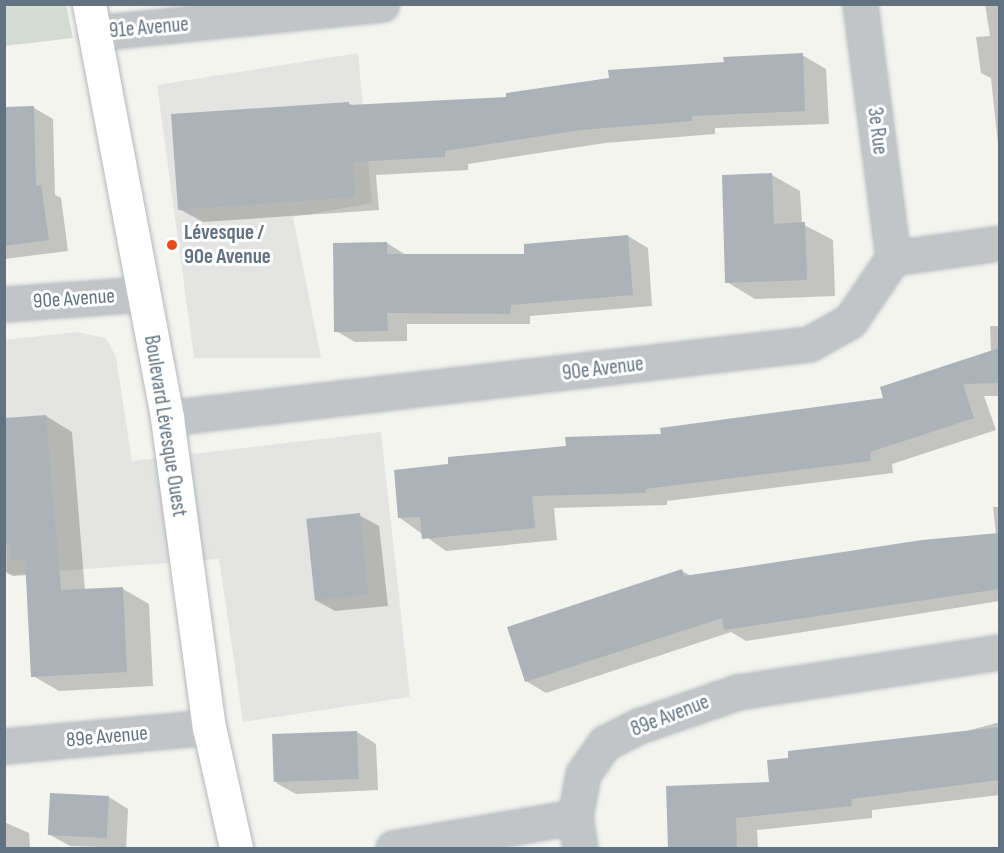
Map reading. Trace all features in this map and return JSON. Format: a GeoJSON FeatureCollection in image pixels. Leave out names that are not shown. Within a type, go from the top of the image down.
{"type":"FeatureCollection","features":[{"type":"Feature","properties":{"kind":"street","name":"91e Avenue"},"geometry":{"type":"LineString","coordinates":[[91,19],[382,4]]}},
{"type":"Feature","properties":{"kind":"street","name":"3e Rue"},"geometry":{"type":"LineString","coordinates":[[860,4],[893,258]]}},
{"type":"Feature","properties":{"kind":"street","name":"Boulevard Lévesque Ouest"},"geometry":{"type":"LineString","coordinates":[[91,19],[167,418],[209,727],[236,849]]}},
{"type":"Feature","properties":{"kind":"street"},"geometry":{"type":"LineString","coordinates":[[893,258],[999,243]]}},
{"type":"Feature","properties":{"kind":"street","name":"90e Avenue"},"geometry":{"type":"LineString","coordinates":[[167,418],[809,344],[850,321],[893,258]]}},
{"type":"Feature","properties":{"kind":"street","name":"90e Avenue"},"geometry":{"type":"LineString","coordinates":[[4,304],[143,294]]}},
{"type":"Feature","properties":{"kind":"street","name":"89e Avenue"},"geometry":{"type":"LineString","coordinates":[[393,849],[578,833],[583,774],[605,743],[684,707],[738,692],[999,652]]}},
{"type":"Feature","properties":{"kind":"street","name":"89e Avenue"},"geometry":{"type":"LineString","coordinates":[[4,746],[209,727]]}},
{"type":"Feature","properties":{"kind":"shaded area"},"geometry":{"type":"Polygon","coordinates":[[[4,5],[66,5],[73,38],[5,46],[4,5]]]}},
{"type":"Feature","properties":{"kind":"shaded area"},"geometry":{"type":"Polygon","coordinates":[[[358,53],[372,203],[293,217],[321,358],[194,358],[157,85],[358,53]]]}},
{"type":"Feature","properties":{"kind":"shaded area"},"geometry":{"type":"Polygon","coordinates":[[[77,332],[106,338],[116,357],[132,461],[381,432],[410,697],[243,722],[219,559],[7,575],[4,340],[77,332]]]}},
{"type":"Feature","properties":{"kind":"building"},"geometry":{"type":"Polygon","coordinates":[[[803,53],[805,111],[692,116],[692,121],[581,130],[445,151],[445,157],[353,162],[355,197],[178,210],[171,114],[349,102],[349,105],[506,97],[506,93],[609,78],[608,70],[724,62],[723,57],[803,53]]]}},
{"type":"Feature","properties":{"kind":"building"},"geometry":{"type":"Polygon","coordinates":[[[34,106],[36,186],[41,185],[49,240],[4,246],[4,107],[34,106]]]}},
{"type":"Feature","properties":{"kind":"building"},"geometry":{"type":"Polygon","coordinates":[[[772,173],[774,224],[805,222],[807,280],[725,283],[722,175],[772,173]]]}},
{"type":"Feature","properties":{"kind":"building"},"geometry":{"type":"Polygon","coordinates":[[[628,235],[633,295],[511,305],[510,314],[387,313],[388,331],[334,332],[333,243],[387,242],[387,254],[524,254],[524,244],[628,235]]]}},
{"type":"Feature","properties":{"kind":"building"},"geometry":{"type":"Polygon","coordinates":[[[999,348],[999,383],[963,384],[974,418],[870,452],[871,461],[645,489],[646,493],[532,496],[535,528],[422,539],[420,517],[398,518],[394,470],[448,464],[448,457],[566,446],[565,437],[661,434],[660,428],[883,398],[880,387],[999,348]]]}},
{"type":"Feature","properties":{"kind":"building"},"geometry":{"type":"Polygon","coordinates":[[[46,415],[61,590],[123,587],[127,672],[31,677],[25,559],[11,560],[10,544],[4,545],[4,418],[46,415]]]}},
{"type":"Feature","properties":{"kind":"building"},"geometry":{"type":"Polygon","coordinates":[[[360,513],[369,595],[315,600],[306,519],[360,513]]]}},
{"type":"Feature","properties":{"kind":"building"},"geometry":{"type":"Polygon","coordinates":[[[999,533],[999,589],[724,630],[722,618],[525,682],[507,627],[682,569],[684,576],[922,540],[999,533]]]}},
{"type":"Feature","properties":{"kind":"building"},"geometry":{"type":"Polygon","coordinates":[[[999,727],[999,780],[851,799],[852,806],[736,818],[737,849],[668,849],[666,786],[769,782],[767,760],[788,758],[788,751],[999,727]]]}},
{"type":"Feature","properties":{"kind":"building"},"geometry":{"type":"Polygon","coordinates":[[[357,731],[359,779],[274,782],[272,734],[357,731]]]}},
{"type":"Feature","properties":{"kind":"building"},"geometry":{"type":"Polygon","coordinates":[[[50,793],[109,796],[107,838],[48,835],[50,793]]]}},
{"type":"Feature","properties":{"kind":"place","name":"Lévesque / 90e Avenue"},"geometry":{"type":"Point","coordinates":[172,245]}}]}
